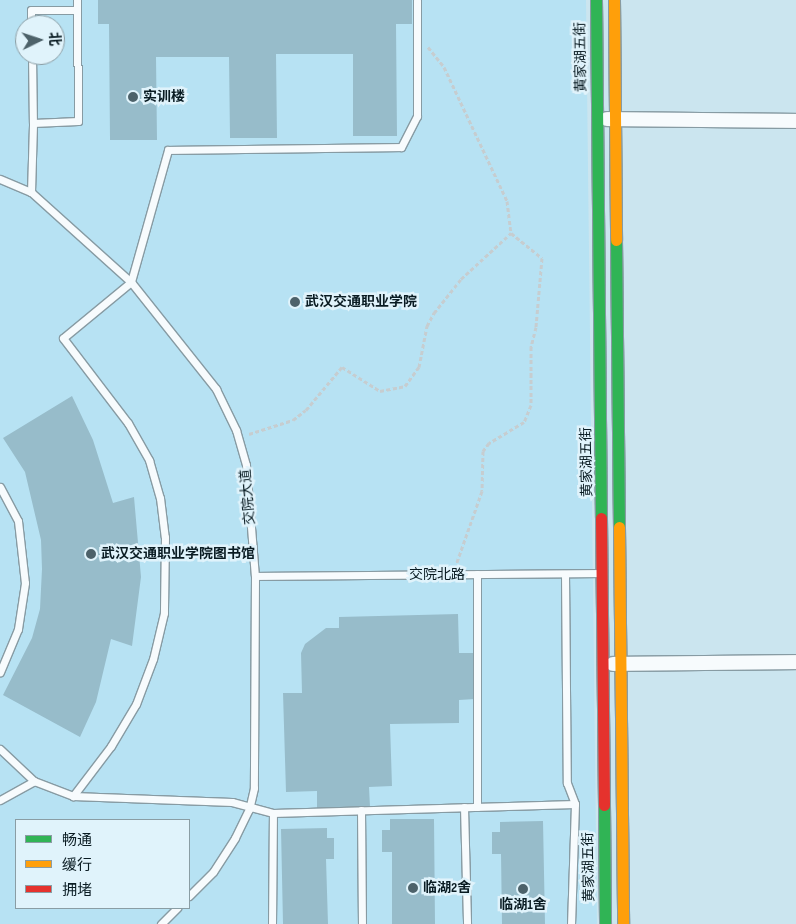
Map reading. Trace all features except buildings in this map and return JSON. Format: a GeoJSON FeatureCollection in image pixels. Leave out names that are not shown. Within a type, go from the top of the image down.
{"type":"FeatureCollection","features":[{"type":"Feature","properties":{"kind":"street","name":"黄家湖五街"},"geometry":{"type":"LineString","coordinates":[[596,0],[605,924]]}},
{"type":"Feature","properties":{"kind":"street"},"geometry":{"type":"LineString","coordinates":[[614,0],[623,924]]}},
{"type":"Feature","properties":{"kind":"street"},"geometry":{"type":"LineString","coordinates":[[597,118],[796,120]]}},
{"type":"Feature","properties":{"kind":"street"},"geometry":{"type":"LineString","coordinates":[[602,664],[796,662]]}},
{"type":"Feature","properties":{"kind":"lane"},"geometry":{"type":"LineString","coordinates":[[33,123],[78,121],[77,0]]}},
{"type":"Feature","properties":{"kind":"lane"},"geometry":{"type":"LineString","coordinates":[[73,796],[112,746],[136,704],[164,613],[164,536],[160,498],[149,460],[128,423],[63,338],[131,282],[168,150],[401,147],[417,116],[417,0]]}},
{"type":"Feature","properties":{"kind":"lane"},"geometry":{"type":"LineString","coordinates":[[31,15],[31,10],[77,10]]}},
{"type":"Feature","properties":{"kind":"lane"},"geometry":{"type":"LineString","coordinates":[[31,192],[32,65]]}},
{"type":"Feature","properties":{"kind":"lane","name":"交院大道"},"geometry":{"type":"LineString","coordinates":[[0,179],[31,192],[131,282],[216,389],[238,437],[246,465],[255,576],[254,788],[250,809],[213,872],[190,895]]}},
{"type":"Feature","properties":{"kind":"lane"},"geometry":{"type":"LineString","coordinates":[[0,487],[18,521],[25,583],[18,629],[0,672]]}},
{"type":"Feature","properties":{"kind":"lane","name":"交院北路"},"geometry":{"type":"LineString","coordinates":[[255,576],[620,573]]}},
{"type":"Feature","properties":{"kind":"lane"},"geometry":{"type":"LineString","coordinates":[[477,574],[478,807]]}},
{"type":"Feature","properties":{"kind":"lane"},"geometry":{"type":"LineString","coordinates":[[565,574],[567,783],[575,804],[571,924]]}},
{"type":"Feature","properties":{"kind":"lane"},"geometry":{"type":"LineString","coordinates":[[0,749],[34,782],[73,796],[232,802],[250,809],[273,812],[575,804]]}},
{"type":"Feature","properties":{"kind":"lane"},"geometry":{"type":"LineString","coordinates":[[0,800],[34,782]]}},
{"type":"Feature","properties":{"kind":"lane"},"geometry":{"type":"LineString","coordinates":[[464,807],[467,924]]}},
{"type":"Feature","properties":{"kind":"lane"},"geometry":{"type":"LineString","coordinates":[[361,810],[362,924]]}},
{"type":"Feature","properties":{"kind":"lane"},"geometry":{"type":"LineString","coordinates":[[272,924],[273,812]]}},
{"type":"Feature","properties":{"kind":"lane"},"geometry":{"type":"LineString","coordinates":[[160,924],[176,909]]}},
{"type":"Feature","properties":{"kind":"path"},"geometry":{"type":"LineString","coordinates":[[417,33],[444,67],[507,201],[511,233],[542,258],[536,327],[530,348],[531,405],[524,422],[488,443],[483,452],[482,491],[452,574]]}},
{"type":"Feature","properties":{"kind":"path"},"geometry":{"type":"LineString","coordinates":[[238,437],[293,420],[324,392],[342,367],[380,391],[406,386],[419,367],[427,326],[434,313],[461,279],[511,233]]}},
{"type":"Feature","properties":{"kind":"shaded area","name":"武汉交通职业学院"},"geometry":{"type":"Polygon","coordinates":[[[0,0],[586,0],[597,924],[0,924],[0,0]]]}},
{"type":"Feature","properties":{"kind":"traffic: fast"},"geometry":{"type":"LineString","coordinates":[[596,0],[601,518]]}},
{"type":"Feature","properties":{"kind":"traffic: fast"},"geometry":{"type":"LineString","coordinates":[[616,240],[619,527]]}},
{"type":"Feature","properties":{"kind":"traffic: fast"},"geometry":{"type":"LineString","coordinates":[[604,805],[605,924]]}},
{"type":"Feature","properties":{"kind":"traffic: slow"},"geometry":{"type":"LineString","coordinates":[[614,0],[616,240]]}},
{"type":"Feature","properties":{"kind":"traffic: slow"},"geometry":{"type":"LineString","coordinates":[[619,527],[623,924]]}},
{"type":"Feature","properties":{"kind":"traffic: jam"},"geometry":{"type":"LineString","coordinates":[[601,518],[604,805]]}},
{"type":"Feature","properties":{"kind":"place","name":"实训楼"},"geometry":{"type":"Point","coordinates":[133,97]}},
{"type":"Feature","properties":{"kind":"place","name":"武汉交通职业学院"},"geometry":{"type":"Point","coordinates":[295,302]}},
{"type":"Feature","properties":{"kind":"place","name":"武汉交通职业学院图书馆"},"geometry":{"type":"Point","coordinates":[91,554]}},
{"type":"Feature","properties":{"kind":"place","name":"临湖2舍"},"geometry":{"type":"Point","coordinates":[413,888]}},
{"type":"Feature","properties":{"kind":"place","name":"临湖1舍"},"geometry":{"type":"Point","coordinates":[523,889]}}]}
